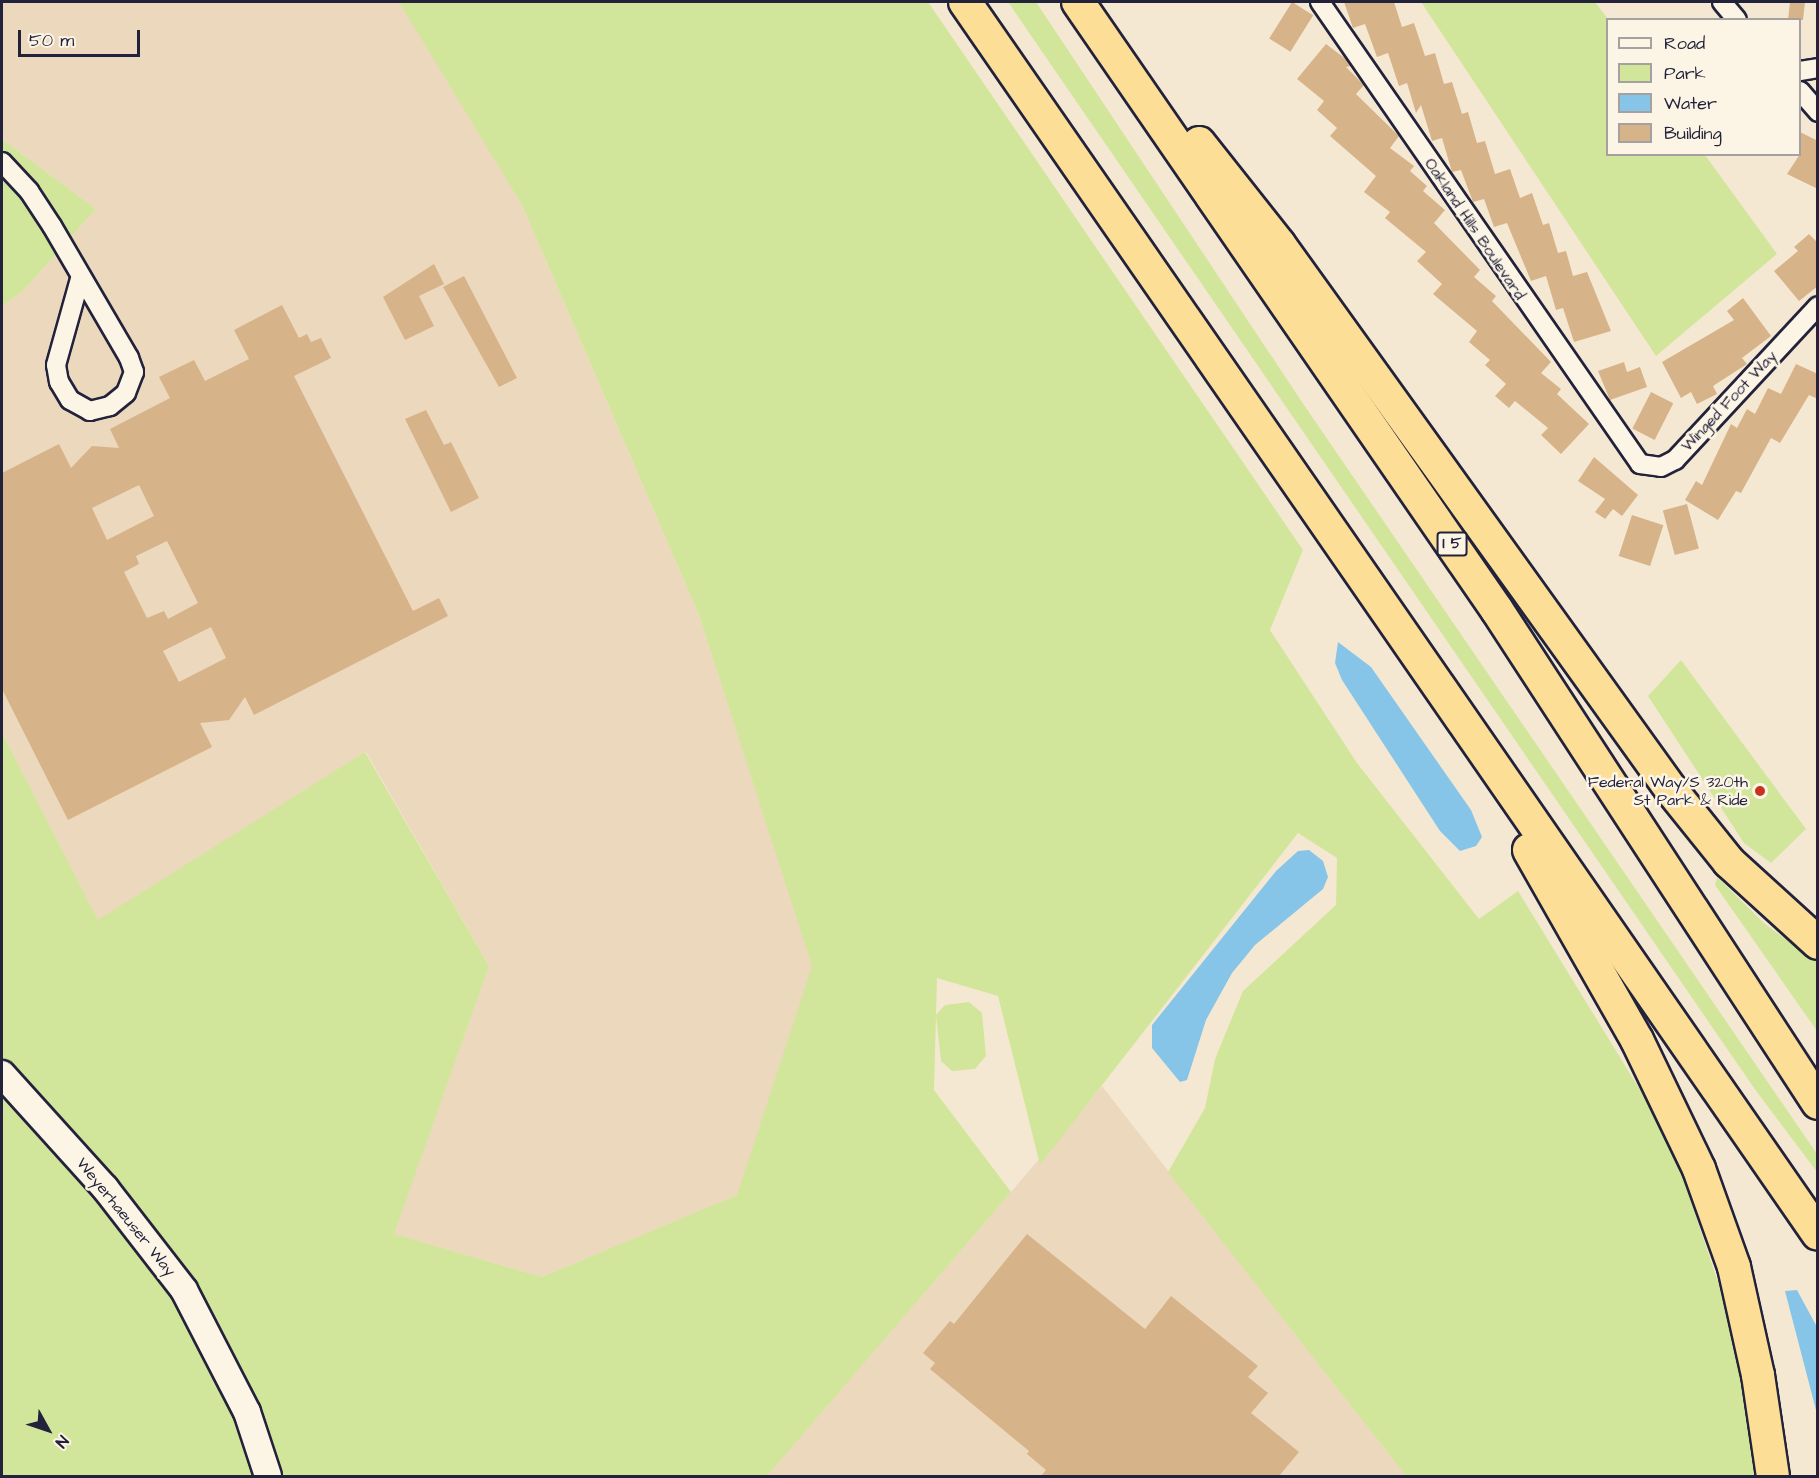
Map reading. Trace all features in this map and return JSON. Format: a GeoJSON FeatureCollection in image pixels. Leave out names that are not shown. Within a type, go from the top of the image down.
{"type":"FeatureCollection","features":[{"type":"Feature","properties":{"kind":"highway"},"geometry":{"type":"LineString","coordinates":[[965,2],[1427,672],[1818,1233]]}},
{"type":"Feature","properties":{"kind":"highway","name":"I 5"},"geometry":{"type":"LineString","coordinates":[[1078,2],[1497,610],[1816,1100]]}},
{"type":"Feature","properties":{"kind":"highway"},"geometry":{"type":"LineString","coordinates":[[1086,2],[1279,244],[1672,791],[1729,862],[1818,943]]}},
{"type":"Feature","properties":{"kind":"highway"},"geometry":{"type":"LineString","coordinates":[[1427,672],[1637,1040],[1685,1133],[1734,1267],[1758,1375],[1773,1476]]}},
{"type":"Feature","properties":{"kind":"highway"},"geometry":{"type":"LineString","coordinates":[[1777,1174],[1818,1227]]}},
{"type":"Feature","properties":{"kind":"street","name":"Oakland Hills Boulevard"},"geometry":{"type":"LineString","coordinates":[[1320,2],[1630,457]]}},
{"type":"Feature","properties":{"kind":"street"},"geometry":{"type":"LineString","coordinates":[[1722,2],[1735,18]]}},
{"type":"Feature","properties":{"kind":"street"},"geometry":{"type":"LineString","coordinates":[[1801,71],[1818,68]]}},
{"type":"Feature","properties":{"kind":"street"},"geometry":{"type":"LineString","coordinates":[[1801,93],[1818,112]]}},
{"type":"Feature","properties":{"kind":"street"},"geometry":{"type":"LineString","coordinates":[[2,162],[29,191],[80,279],[106,312],[134,372],[126,393],[110,406],[90,411],[70,400],[59,382],[56,365],[80,279]]}},
{"type":"Feature","properties":{"kind":"street","name":"Winged Foot Way"},"geometry":{"type":"LineString","coordinates":[[1630,457],[1651,467],[1674,460],[1818,306]]}},
{"type":"Feature","properties":{"kind":"street","name":"Weyerhaeuser Way"},"geometry":{"type":"LineString","coordinates":[[2,1074],[105,1188],[184,1290],[247,1412],[268,1476]]}},
{"type":"Feature","properties":{"kind":"shaded area"},"geometry":{"type":"Polygon","coordinates":[[[2,2],[399,2],[406,6],[522,205],[699,615],[813,966],[738,1195],[542,1277],[393,1234],[489,966],[366,752],[98,921],[2,733],[2,306],[22,292],[96,209],[2,139],[2,2]]]}},
{"type":"Feature","properties":{"kind":"shaded area"},"geometry":{"type":"Polygon","coordinates":[[[1102,1086],[1406,1476],[767,1476],[782,1458],[1102,1086]]]}},
{"type":"Feature","properties":{"kind":"green space"},"geometry":{"type":"Polygon","coordinates":[[[399,2],[928,2],[1303,550],[1270,630],[1357,763],[1479,919],[1518,891],[1670,1139],[1736,1336],[1761,1476],[1406,1476],[1168,1172],[1205,1108],[1215,1059],[1243,991],[1336,905],[1337,858],[1298,833],[1040,1165],[998,996],[937,978],[936,1015],[945,1005],[969,1002],[982,1013],[986,1056],[975,1069],[952,1071],[941,1061],[936,1016],[934,1090],[1011,1192],[767,1476],[2,1476],[2,733],[98,920],[365,752],[489,966],[394,1234],[542,1277],[737,1195],[812,966],[699,615],[522,205],[399,2]]]}},
{"type":"Feature","properties":{"kind":"green space"},"geometry":{"type":"Polygon","coordinates":[[[1008,2],[1036,2],[1304,405],[1817,1154],[1817,1172],[1754,1088],[1008,2]]]}},
{"type":"Feature","properties":{"kind":"green space"},"geometry":{"type":"Polygon","coordinates":[[[1421,2],[1595,2],[1607,18],[1606,156],[1706,156],[1777,254],[1656,356],[1421,2]]]}},
{"type":"Feature","properties":{"kind":"green space"},"geometry":{"type":"Polygon","coordinates":[[[2,139],[96,209],[22,292],[2,306],[2,139]]]}},
{"type":"Feature","properties":{"kind":"green space"},"geometry":{"type":"Polygon","coordinates":[[[1681,660],[1806,829],[1771,863],[1744,843],[1648,696],[1681,660]]]}},
{"type":"Feature","properties":{"kind":"green space"},"geometry":{"type":"Polygon","coordinates":[[[1717,877],[1765,924],[1817,962],[1817,1031],[1715,885],[1717,877]]]}},
{"type":"Feature","properties":{"kind":"water"},"geometry":{"type":"Polygon","coordinates":[[[1338,642],[1371,667],[1471,810],[1482,837],[1476,846],[1460,851],[1440,831],[1342,680],[1335,663],[1338,642]]]}},
{"type":"Feature","properties":{"kind":"water"},"geometry":{"type":"Polygon","coordinates":[[[1309,850],[1323,861],[1328,877],[1323,889],[1255,945],[1232,973],[1206,1020],[1187,1080],[1180,1082],[1152,1048],[1152,1025],[1276,871],[1298,851],[1309,850]]]}},
{"type":"Feature","properties":{"kind":"water"},"geometry":{"type":"Polygon","coordinates":[[[1797,1290],[1817,1327],[1817,1414],[1785,1291],[1797,1290]]]}},
{"type":"Feature","properties":{"kind":"building"},"geometry":{"type":"Polygon","coordinates":[[[1292,2],[1313,15],[1290,52],[1269,38],[1292,2]]]}},
{"type":"Feature","properties":{"kind":"building"},"geometry":{"type":"Polygon","coordinates":[[[1344,2],[1394,2],[1402,27],[1414,23],[1425,56],[1435,53],[1444,84],[1452,82],[1462,114],[1468,112],[1477,143],[1485,141],[1495,174],[1510,169],[1520,198],[1532,193],[1543,225],[1549,223],[1558,253],[1566,251],[1573,276],[1587,272],[1611,331],[1574,342],[1563,308],[1556,310],[1546,276],[1531,281],[1507,223],[1494,227],[1484,199],[1473,202],[1461,170],[1452,172],[1442,138],[1432,141],[1421,105],[1416,113],[1407,83],[1399,86],[1388,53],[1377,57],[1365,24],[1353,28],[1344,2]]]}},
{"type":"Feature","properties":{"kind":"building"},"geometry":{"type":"Polygon","coordinates":[[[1790,2],[1805,2],[1803,20],[1788,18],[1790,2]]]}},
{"type":"Feature","properties":{"kind":"building"},"geometry":{"type":"Polygon","coordinates":[[[1326,44],[1347,60],[1351,66],[1346,67],[1364,85],[1356,94],[1399,136],[1390,148],[1414,166],[1410,171],[1427,186],[1423,191],[1445,210],[1434,223],[1480,270],[1474,277],[1496,296],[1492,301],[1551,362],[1541,373],[1561,389],[1557,394],[1589,424],[1561,454],[1541,435],[1548,428],[1515,401],[1509,408],[1495,396],[1506,384],[1485,365],[1490,360],[1469,342],[1477,331],[1433,294],[1442,284],[1417,261],[1426,252],[1385,218],[1390,212],[1364,192],[1376,176],[1330,136],[1337,128],[1317,110],[1324,101],[1297,79],[1326,44]]]}},
{"type":"Feature","properties":{"kind":"building"},"geometry":{"type":"Polygon","coordinates":[[[1801,132],[1818,141],[1818,189],[1787,174],[1799,156],[1801,156],[1801,132]]]}},
{"type":"Feature","properties":{"kind":"building"},"geometry":{"type":"Polygon","coordinates":[[[1809,234],[1818,243],[1818,286],[1799,301],[1774,271],[1798,251],[1794,247],[1809,234]]]}},
{"type":"Feature","properties":{"kind":"building"},"geometry":{"type":"Polygon","coordinates":[[[434,264],[444,284],[419,296],[434,326],[405,340],[383,297],[434,264]]]}},
{"type":"Feature","properties":{"kind":"building"},"geometry":{"type":"Polygon","coordinates":[[[464,276],[517,378],[499,387],[443,287],[464,276]]]}},
{"type":"Feature","properties":{"kind":"building"},"geometry":{"type":"Polygon","coordinates":[[[1743,298],[1771,336],[1742,358],[1747,364],[1713,386],[1717,394],[1697,404],[1691,392],[1681,398],[1662,362],[1734,320],[1727,311],[1743,298]]]}},
{"type":"Feature","properties":{"kind":"building"},"geometry":{"type":"Polygon","coordinates":[[[282,305],[299,338],[307,334],[311,342],[321,338],[331,358],[294,376],[413,611],[439,598],[448,616],[254,715],[245,697],[229,720],[200,723],[212,747],[68,820],[2,689],[2,473],[59,444],[71,468],[92,446],[119,448],[110,429],[170,398],[159,377],[194,360],[205,381],[249,359],[234,330],[282,305]],[[139,485],[92,508],[107,540],[154,516],[139,485]],[[167,541],[136,556],[139,564],[124,572],[147,618],[164,611],[168,619],[198,603],[167,541]],[[211,627],[163,651],[179,682],[226,658],[211,627]]]}},
{"type":"Feature","properties":{"kind":"building"},"geometry":{"type":"Polygon","coordinates":[[[1624,362],[1627,372],[1640,367],[1647,387],[1610,400],[1598,371],[1624,362]]]}},
{"type":"Feature","properties":{"kind":"building"},"geometry":{"type":"Polygon","coordinates":[[[1796,364],[1818,374],[1818,399],[1809,395],[1780,443],[1771,438],[1741,493],[1736,491],[1718,520],[1685,500],[1696,481],[1702,485],[1731,424],[1737,428],[1747,409],[1755,414],[1768,388],[1781,394],[1796,364]]]}},
{"type":"Feature","properties":{"kind":"building"},"geometry":{"type":"Polygon","coordinates":[[[1651,392],[1673,403],[1655,440],[1632,429],[1651,392]]]}},
{"type":"Feature","properties":{"kind":"building"},"geometry":{"type":"Polygon","coordinates":[[[426,410],[444,445],[451,442],[479,498],[451,512],[405,419],[426,410]]]}},
{"type":"Feature","properties":{"kind":"building"},"geometry":{"type":"Polygon","coordinates":[[[1594,457],[1638,495],[1622,516],[1613,509],[1605,519],[1595,512],[1605,499],[1578,481],[1594,457]]]}},
{"type":"Feature","properties":{"kind":"building"},"geometry":{"type":"Polygon","coordinates":[[[1687,504],[1699,548],[1675,555],[1663,510],[1687,504]]]}},
{"type":"Feature","properties":{"kind":"building"},"geometry":{"type":"Polygon","coordinates":[[[1632,515],[1663,525],[1650,566],[1619,556],[1632,515]]]}},
{"type":"Feature","properties":{"kind":"building"},"geometry":{"type":"Polygon","coordinates":[[[1027,1234],[1145,1329],[1171,1296],[1258,1366],[1248,1377],[1268,1393],[1251,1413],[1299,1452],[1279,1476],[1041,1476],[1046,1470],[1027,1454],[1029,1451],[930,1369],[935,1363],[923,1353],[950,1321],[954,1324],[1027,1234]]]}},
{"type":"Feature","properties":{"kind":"place","name":"Federal Way/S 320th St Park & Ride"},"geometry":{"type":"Point","coordinates":[1760,791]}}]}
